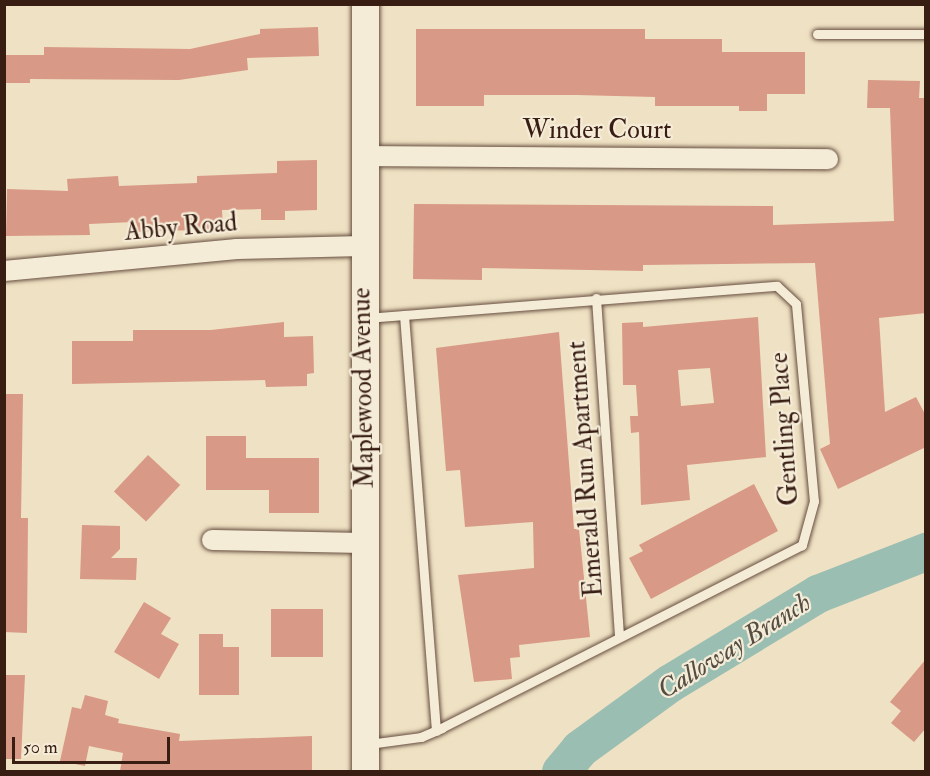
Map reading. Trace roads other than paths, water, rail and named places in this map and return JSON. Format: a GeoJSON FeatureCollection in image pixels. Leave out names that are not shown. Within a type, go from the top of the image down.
{"type":"FeatureCollection","features":[{"type":"Feature","properties":{"kind":"street","name":"Maplewood Avenue"},"geometry":{"type":"LineString","coordinates":[[365,4],[366,156],[363,246],[365,771]]}},
{"type":"Feature","properties":{"kind":"street","name":"Winder Court"},"geometry":{"type":"LineString","coordinates":[[366,156],[828,159]]}},
{"type":"Feature","properties":{"kind":"street","name":"Abby Road"},"geometry":{"type":"LineString","coordinates":[[4,271],[237,249],[363,246]]}},
{"type":"Feature","properties":{"kind":"street"},"geometry":{"type":"LineString","coordinates":[[212,540],[365,543]]}},
{"type":"Feature","properties":{"kind":"lane"},"geometry":{"type":"LineString","coordinates":[[817,34],[926,34]]}},
{"type":"Feature","properties":{"kind":"lane","name":"Gentling Place"},"geometry":{"type":"LineString","coordinates":[[364,319],[596,298],[777,286],[796,304],[814,501],[802,545],[436,731],[365,744]]}},
{"type":"Feature","properties":{"kind":"lane","name":"Emerald Run Apartment"},"geometry":{"type":"LineString","coordinates":[[596,298],[620,636]]}},
{"type":"Feature","properties":{"kind":"lane"},"geometry":{"type":"LineString","coordinates":[[404,315],[436,731]]}},
{"type":"Feature","properties":{"kind":"waterway","name":"Calloway Branch"},"geometry":{"type":"LineString","coordinates":[[561,772],[580,749],[671,683],[818,594],[926,552]]}}]}
